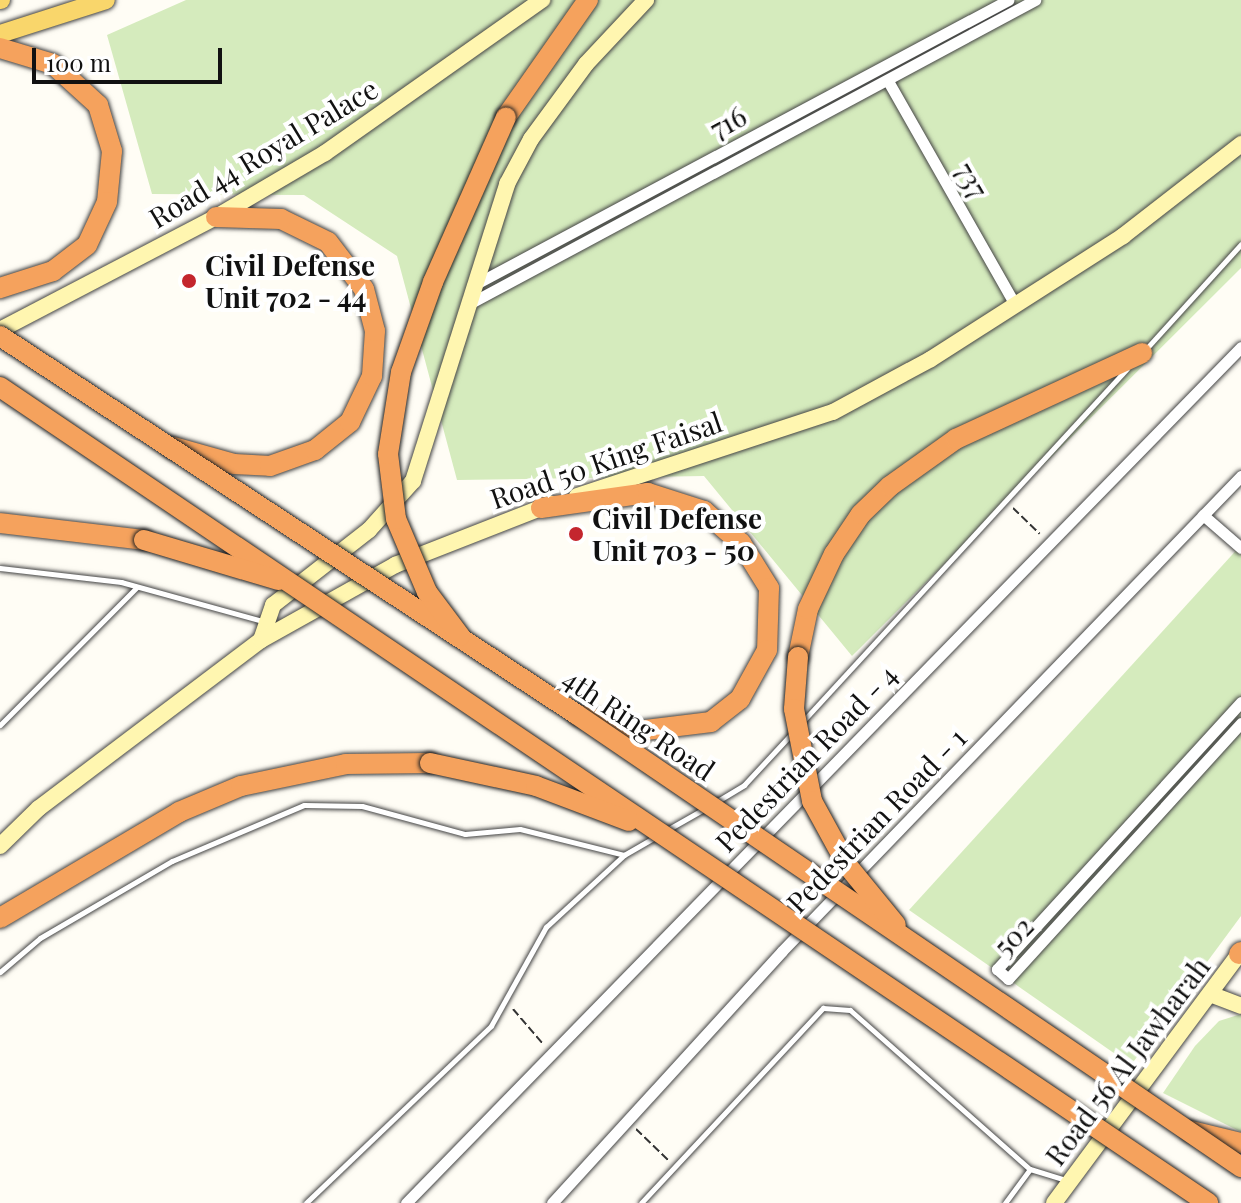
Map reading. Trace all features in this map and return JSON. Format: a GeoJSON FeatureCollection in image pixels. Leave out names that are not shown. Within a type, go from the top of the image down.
{"type":"FeatureCollection","features":[{"type":"Feature","properties":{"kind":"highway"},"geometry":{"type":"LineString","coordinates":[[470,649],[427,592],[396,519],[388,454],[401,372],[433,282],[506,117],[588,0]]}},
{"type":"Feature","properties":{"kind":"highway"},"geometry":{"type":"LineString","coordinates":[[0,48],[53,64],[98,105],[112,151],[107,202],[87,245],[53,271],[0,288]]}},
{"type":"Feature","properties":{"kind":"highway"},"geometry":{"type":"LineString","coordinates":[[157,443],[234,464],[270,466],[315,450],[350,422],[372,376],[375,331],[364,289],[328,242],[281,219],[216,217]]}},
{"type":"Feature","properties":{"kind":"highway","name":"4th Ring Road"},"geometry":{"type":"LineString","coordinates":[[0,333],[157,443],[470,649],[576,714],[1241,1167]]}},
{"type":"Feature","properties":{"kind":"highway"},"geometry":{"type":"LineString","coordinates":[[911,943],[847,865],[812,801],[794,709],[798,657],[808,609],[834,554],[861,514],[890,486],[956,439],[1142,353]]}},
{"type":"Feature","properties":{"kind":"highway"},"geometry":{"type":"LineString","coordinates":[[0,387],[1208,1203]]}},
{"type":"Feature","properties":{"kind":"highway"},"geometry":{"type":"LineString","coordinates":[[541,508],[648,493],[704,511],[741,543],[769,588],[767,650],[740,699],[711,722],[638,731],[576,714]]}},
{"type":"Feature","properties":{"kind":"highway"},"geometry":{"type":"LineString","coordinates":[[0,523],[144,540],[297,586]]}},
{"type":"Feature","properties":{"kind":"highway"},"geometry":{"type":"LineString","coordinates":[[0,918],[179,812],[241,786],[346,764],[430,763],[549,790],[667,836]]}},
{"type":"Feature","properties":{"kind":"highway"},"geometry":{"type":"LineString","coordinates":[[1186,1130],[1241,1143]]}},
{"type":"Feature","properties":{"kind":"main road"},"geometry":{"type":"LineString","coordinates":[[0,34],[106,0]]}},
{"type":"Feature","properties":{"kind":"main road","name":"Road 44 Royal Palace"},"geometry":{"type":"LineString","coordinates":[[0,333],[216,217],[325,153],[542,0]]}},
{"type":"Feature","properties":{"kind":"main road"},"geometry":{"type":"LineString","coordinates":[[261,640],[273,605],[369,530],[413,481],[472,286],[507,184],[531,139],[586,64],[646,0]]}},
{"type":"Feature","properties":{"kind":"main road","name":"Road 50 King Faisal"},"geometry":{"type":"LineString","coordinates":[[0,846],[39,808],[261,640],[395,565],[541,508],[833,412],[931,359],[1123,236],[1241,144]]}},
{"type":"Feature","properties":{"kind":"main road","name":"Road 56 Al Jawharah"},"geometry":{"type":"LineString","coordinates":[[1054,1203],[1240,952]]}},
{"type":"Feature","properties":{"kind":"main road"},"geometry":{"type":"LineString","coordinates":[[1210,994],[1241,1006]]}},
{"type":"Feature","properties":{"kind":"street","name":"716"},"geometry":{"type":"LineString","coordinates":[[472,286],[1008,0]]}},
{"type":"Feature","properties":{"kind":"street"},"geometry":{"type":"LineString","coordinates":[[466,305],[1035,0]]}},
{"type":"Feature","properties":{"kind":"street","name":"737"},"geometry":{"type":"LineString","coordinates":[[888,81],[1014,303]]}},
{"type":"Feature","properties":{"kind":"street","name":"Pedestrian Road - 4"},"geometry":{"type":"LineString","coordinates":[[406,1203],[1241,347]]}},
{"type":"Feature","properties":{"kind":"street","name":"Pedestrian Road - 1"},"geometry":{"type":"LineString","coordinates":[[552,1203],[782,951],[1241,476]]}},
{"type":"Feature","properties":{"kind":"street"},"geometry":{"type":"LineString","coordinates":[[1203,515],[1241,548]]}},
{"type":"Feature","properties":{"kind":"street","name":"502"},"geometry":{"type":"LineString","coordinates":[[1241,702],[997,969],[1008,979],[1241,723]]}},
{"type":"Feature","properties":{"kind":"lane"},"geometry":{"type":"LineString","coordinates":[[306,1203],[491,1026],[546,927],[624,855],[744,785],[1241,244]]}},
{"type":"Feature","properties":{"kind":"lane"},"geometry":{"type":"LineString","coordinates":[[0,568],[138,587],[267,622]]}},
{"type":"Feature","properties":{"kind":"lane"},"geometry":{"type":"LineString","coordinates":[[0,725],[138,587]]}},
{"type":"Feature","properties":{"kind":"lane"},"geometry":{"type":"LineString","coordinates":[[0,972],[40,938],[172,861],[304,805],[362,806],[465,834],[520,829],[624,855]]}},
{"type":"Feature","properties":{"kind":"lane"},"geometry":{"type":"LineString","coordinates":[[641,1203],[823,1008],[850,1010],[1030,1169],[1070,1181]]}},
{"type":"Feature","properties":{"kind":"lane"},"geometry":{"type":"LineString","coordinates":[[1005,1203],[1030,1169]]}},
{"type":"Feature","properties":{"kind":"path"},"geometry":{"type":"LineString","coordinates":[[1006,501],[1049,544]]}},
{"type":"Feature","properties":{"kind":"path"},"geometry":{"type":"LineString","coordinates":[[505,1001],[552,1054]]}},
{"type":"Feature","properties":{"kind":"path"},"geometry":{"type":"LineString","coordinates":[[627,1121],[675,1167]]}},
{"type":"Feature","properties":{"kind":"green space"},"geometry":{"type":"Polygon","coordinates":[[[186,0],[1241,0],[1241,268],[852,656],[704,476],[457,480],[397,256],[304,195],[152,194],[107,35],[186,0]]]}},
{"type":"Feature","properties":{"kind":"green space"},"geometry":{"type":"Polygon","coordinates":[[[1241,545],[1241,916],[1131,1065],[909,910],[1241,545]]]}},
{"type":"Feature","properties":{"kind":"green space"},"geometry":{"type":"Polygon","coordinates":[[[1241,1014],[1241,1132],[1163,1093],[1195,1046],[1219,1021],[1241,1014]]]}},
{"type":"Feature","properties":{"kind":"place","name":"Civil Defense Unit 702 - 44"},"geometry":{"type":"Point","coordinates":[189,281]}},
{"type":"Feature","properties":{"kind":"place","name":"Civil Defense Unit 703 - 50"},"geometry":{"type":"Point","coordinates":[576,534]}}]}
